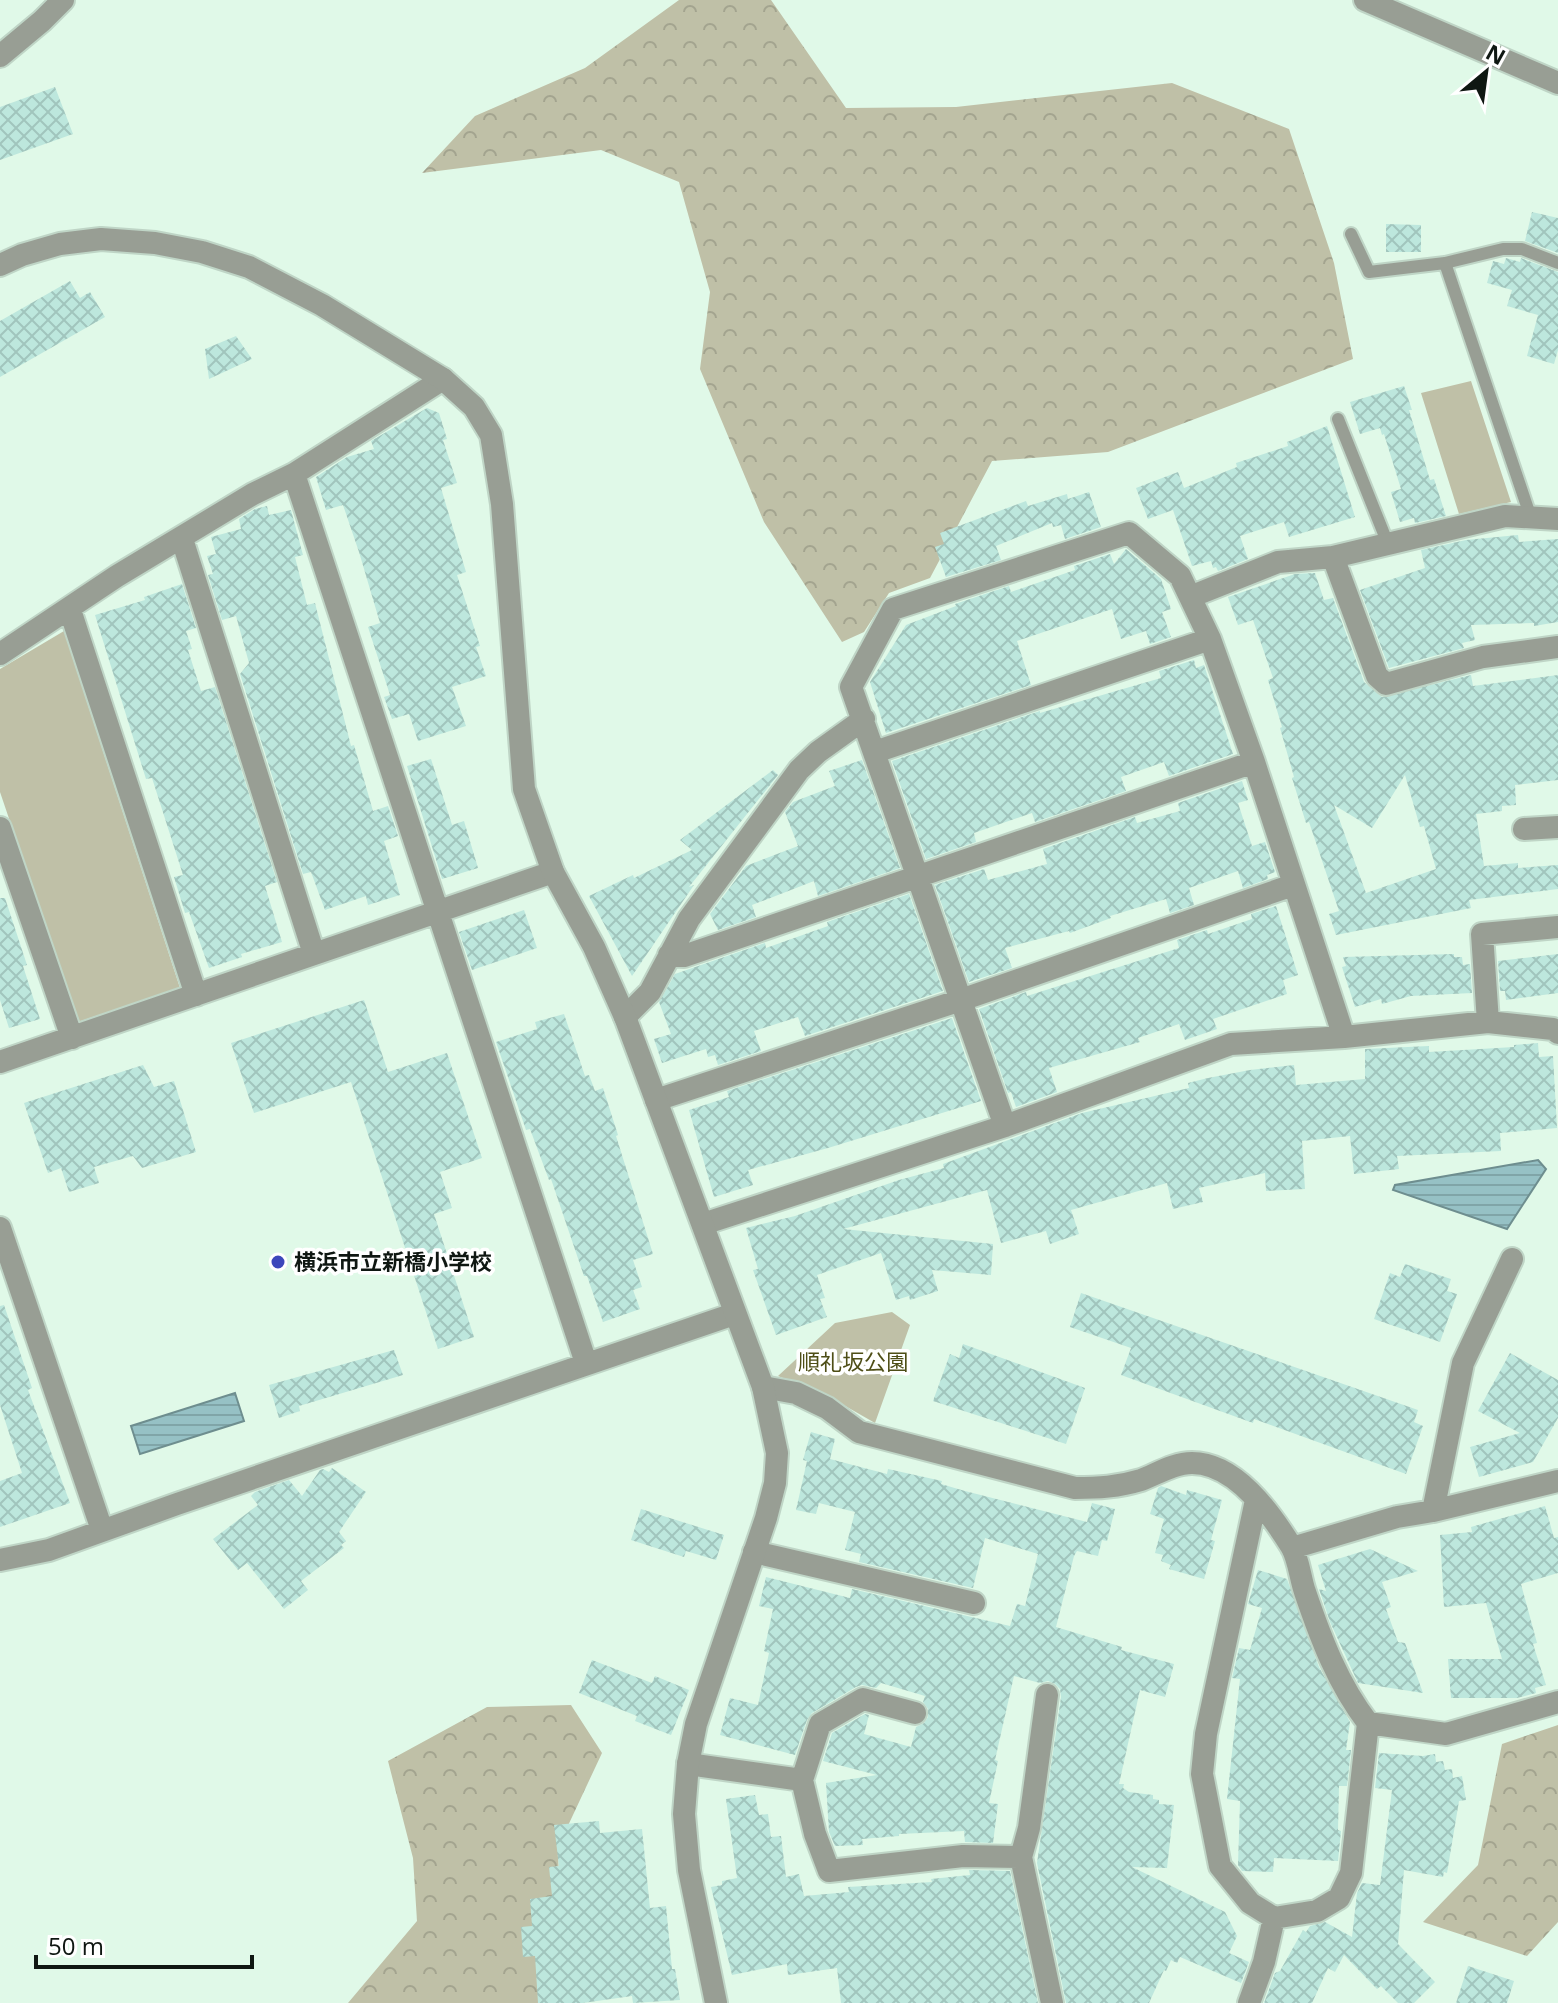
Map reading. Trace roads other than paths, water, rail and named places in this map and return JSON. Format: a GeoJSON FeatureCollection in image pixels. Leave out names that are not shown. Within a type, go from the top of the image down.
{"type":"FeatureCollection","features":[{"type":"Feature","properties":{"kind":"street"},"geometry":{"type":"LineString","coordinates":[[0,56],[63,0]]}},
{"type":"Feature","properties":{"kind":"street"},"geometry":{"type":"LineString","coordinates":[[1365,0],[1558,83]]}},
{"type":"Feature","properties":{"kind":"street"},"geometry":{"type":"LineString","coordinates":[[0,265],[60,244],[101,239],[155,243],[202,252],[249,267],[443,379],[474,407],[491,435],[502,504],[524,789],[553,872],[594,947],[625,1017],[763,1387],[777,1453],[775,1483],[696,1724],[688,1764],[684,1814],[689,1870],[716,2003]]}},
{"type":"Feature","properties":{"kind":"street"},"geometry":{"type":"LineString","coordinates":[[0,654],[117,576],[253,494],[294,474],[443,379]]}},
{"type":"Feature","properties":{"kind":"street"},"geometry":{"type":"LineString","coordinates":[[294,474],[586,1363]]}},
{"type":"Feature","properties":{"kind":"street"},"geometry":{"type":"LineString","coordinates":[[1190,597],[1278,562],[1333,557],[1505,516],[1558,519]]}},
{"type":"Feature","properties":{"kind":"street"},"geometry":{"type":"LineString","coordinates":[[1005,1126],[851,687],[893,609],[1129,533],[1180,576],[1210,639],[1254,762],[1344,1037]]}},
{"type":"Feature","properties":{"kind":"street"},"geometry":{"type":"LineString","coordinates":[[182,539],[314,954]]}},
{"type":"Feature","properties":{"kind":"street"},"geometry":{"type":"LineString","coordinates":[[1333,557],[1377,676],[1386,684],[1483,657],[1558,647]]}},
{"type":"Feature","properties":{"kind":"street"},"geometry":{"type":"LineString","coordinates":[[70,610],[196,995]]}},
{"type":"Feature","properties":{"kind":"street"},"geometry":{"type":"LineString","coordinates":[[875,752],[1210,639]]}},
{"type":"Feature","properties":{"kind":"street"},"geometry":{"type":"LineString","coordinates":[[625,1017],[650,992],[689,919],[799,770],[818,752],[864,719]]}},
{"type":"Feature","properties":{"kind":"street"},"geometry":{"type":"LineString","coordinates":[[669,955],[684,956],[1254,762]]}},
{"type":"Feature","properties":{"kind":"street"},"geometry":{"type":"LineString","coordinates":[[1524,829],[1558,827]]}},
{"type":"Feature","properties":{"kind":"street"},"geometry":{"type":"LineString","coordinates":[[0,828],[72,1038]]}},
{"type":"Feature","properties":{"kind":"street"},"geometry":{"type":"LineString","coordinates":[[0,1062],[553,872]]}},
{"type":"Feature","properties":{"kind":"street"},"geometry":{"type":"LineString","coordinates":[[656,1100],[961,1000],[1293,885]]}},
{"type":"Feature","properties":{"kind":"street"},"geometry":{"type":"LineString","coordinates":[[1488,1022],[1482,934],[1558,927]]}},
{"type":"Feature","properties":{"kind":"street"},"geometry":{"type":"LineString","coordinates":[[703,1224],[1005,1126],[1231,1044],[1344,1037],[1488,1022],[1553,1029],[1558,1033]]}},
{"type":"Feature","properties":{"kind":"street"},"geometry":{"type":"LineString","coordinates":[[0,1228],[102,1530]]}},
{"type":"Feature","properties":{"kind":"street"},"geometry":{"type":"LineString","coordinates":[[1433,1511],[1463,1363],[1512,1259]]}},
{"type":"Feature","properties":{"kind":"street"},"geometry":{"type":"LineString","coordinates":[[0,1560],[49,1550],[734,1314]]}},
{"type":"Feature","properties":{"kind":"street"},"geometry":{"type":"LineString","coordinates":[[763,1387],[796,1393],[827,1408],[859,1432],[1075,1488],[1108,1488],[1191,1463],[1218,1467],[1239,1481],[1292,1548],[1329,1658],[1348,1698],[1368,1723],[1446,1734],[1558,1702]]}},
{"type":"Feature","properties":{"kind":"street"},"geometry":{"type":"LineString","coordinates":[[1292,1548],[1397,1517],[1558,1481]]}},
{"type":"Feature","properties":{"kind":"street"},"geometry":{"type":"LineString","coordinates":[[1256,1500],[1206,1734],[1202,1774],[1220,1866],[1250,1903],[1274,1918],[1317,1911],[1339,1898],[1351,1873],[1368,1723]]}},
{"type":"Feature","properties":{"kind":"street"},"geometry":{"type":"LineString","coordinates":[[754,1552],[974,1603]]}},
{"type":"Feature","properties":{"kind":"street"},"geometry":{"type":"LineString","coordinates":[[1047,1695],[1029,1828],[1021,1857],[1052,2003]]}},
{"type":"Feature","properties":{"kind":"street"},"geometry":{"type":"LineString","coordinates":[[915,1713],[863,1699],[820,1724],[802,1780],[815,1834],[829,1871],[963,1856],[1021,1857]]}},
{"type":"Feature","properties":{"kind":"street"},"geometry":{"type":"LineString","coordinates":[[688,1764],[802,1780]]}},
{"type":"Feature","properties":{"kind":"street"},"geometry":{"type":"LineString","coordinates":[[1249,2003],[1264,1962],[1274,1918]]}},
{"type":"Feature","properties":{"kind":"lane"},"geometry":{"type":"LineString","coordinates":[[1351,234],[1369,272],[1445,263],[1503,249],[1522,249],[1558,263]]}},
{"type":"Feature","properties":{"kind":"lane"},"geometry":{"type":"LineString","coordinates":[[1445,263],[1531,518]]}},
{"type":"Feature","properties":{"kind":"lane"},"geometry":{"type":"LineString","coordinates":[[1338,419],[1388,544]]}},
{"type":"Feature","properties":{"kind":"water"},"geometry":{"type":"Polygon","coordinates":[[[1538,1160],[1546,1169],[1507,1229],[1393,1190],[1395,1185],[1538,1160]]]}},
{"type":"Feature","properties":{"kind":"water"},"geometry":{"type":"Polygon","coordinates":[[[235,1393],[244,1421],[140,1454],[131,1426],[235,1393]]]}},
{"type":"Feature","properties":{"kind":"place","name":"横浜市立新橋小学校"},"geometry":{"type":"Point","coordinates":[278,1262]}},
{"type":"Feature","properties":{"kind":"park label","name":"順礼坂公園"},"geometry":{"type":"Point","coordinates":[853,1362]}}]}
